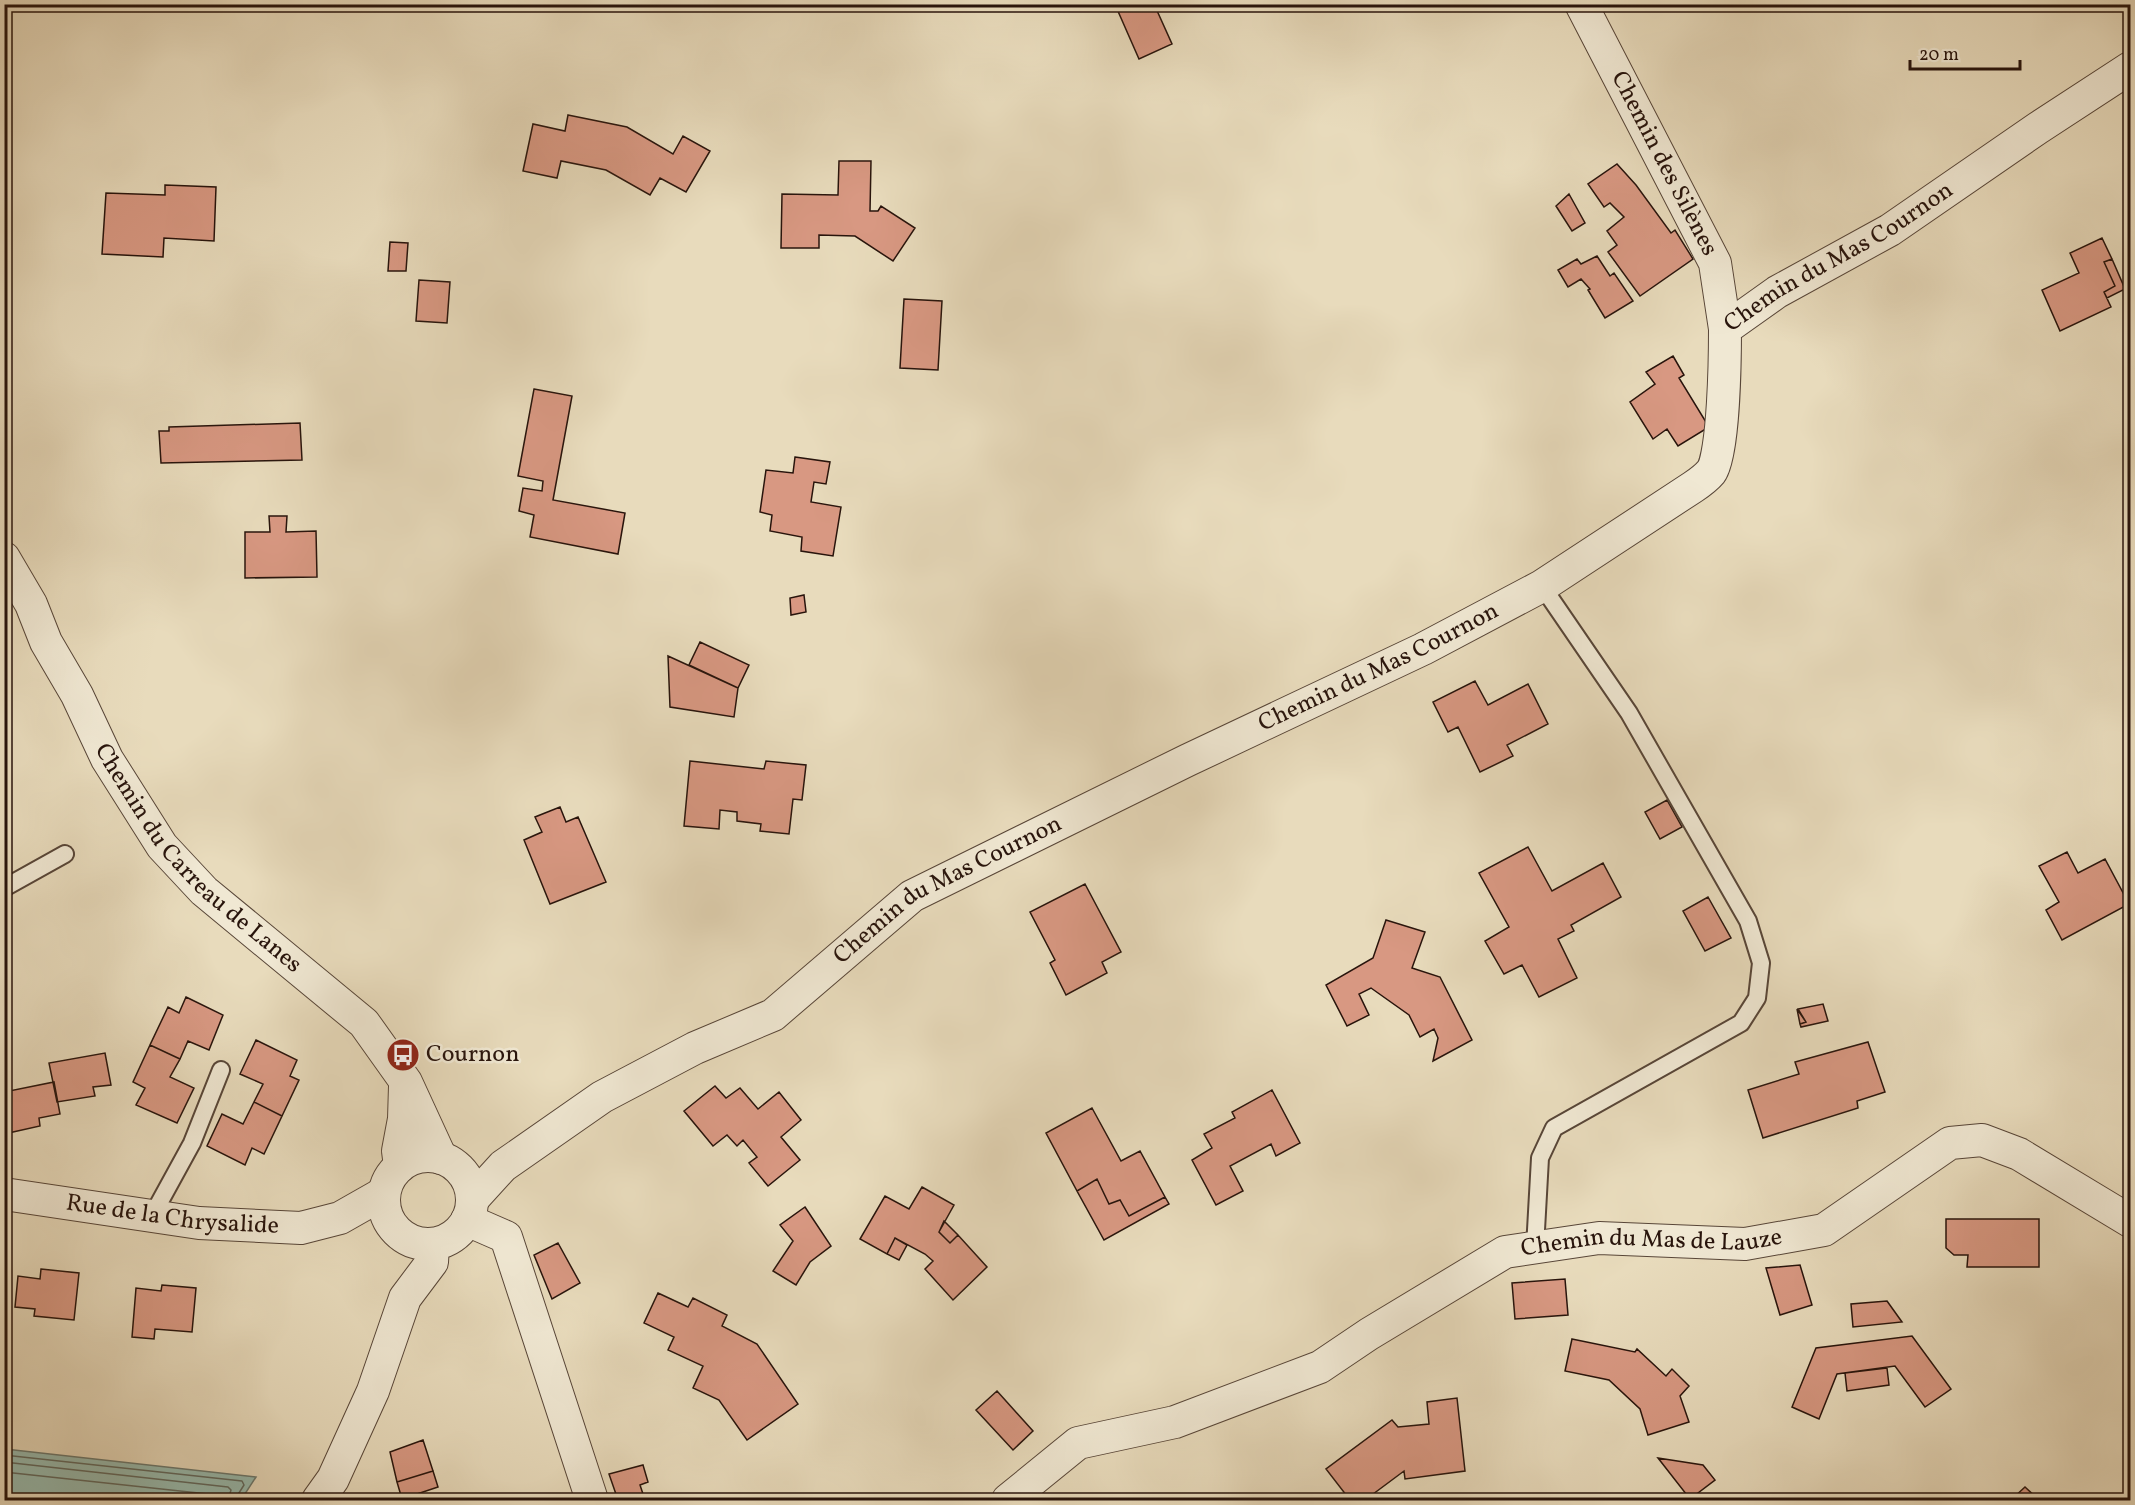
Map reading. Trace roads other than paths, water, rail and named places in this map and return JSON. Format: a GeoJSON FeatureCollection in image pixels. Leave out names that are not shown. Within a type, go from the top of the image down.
{"type":"FeatureCollection","features":[{"type":"Feature","properties":{"kind":"street","name":"Chemin des Silènes"},"geometry":{"type":"LineString","coordinates":[[1581,4],[1716,263],[1725,329]]}},
{"type":"Feature","properties":{"kind":"street","name":"Chemin du Mas Cournon"},"geometry":{"type":"LineString","coordinates":[[470,1210],[503,1166],[602,1097],[695,1048],[773,1015],[912,896],[1188,760],[1423,649],[1542,586],[1693,487],[1712,471],[1720,437],[1725,376],[1725,329],[1777,292],[1890,230],[2130,68]]}},
{"type":"Feature","properties":{"kind":"street","name":"Chemin du Carreau de Lanes"},"geometry":{"type":"LineString","coordinates":[[4,558],[31,604],[46,642],[77,695],[107,759],[162,846],[204,891],[364,1023],[406,1082],[449,1162]]}},
{"type":"Feature","properties":{"kind":"street","name":"Chemin du Carreau de Lanes"},"geometry":{"type":"LineString","coordinates":[[4,578],[31,604]]}},
{"type":"Feature","properties":{"kind":"street"},"geometry":{"type":"LineString","coordinates":[[400,1166],[398,1151],[404,1119],[406,1082]]}},
{"type":"Feature","properties":{"kind":"street","name":"Chemin du Mas de Lauze"},"geometry":{"type":"LineString","coordinates":[[1008,1500],[1078,1443],[1175,1422],[1320,1367],[1505,1252],[1599,1238],[1745,1245],[1824,1230],[1950,1143],[1982,1140],[2019,1154],[2130,1221]]}},
{"type":"Feature","properties":{"kind":"street"},"geometry":{"type":"LineString","coordinates":[[318,1500],[333,1479],[372,1391],[405,1298],[432,1262],[411,1238],[387,1219],[384,1193],[387,1183],[400,1166],[412,1158],[426,1156],[449,1162],[503,1166]]}},
{"type":"Feature","properties":{"kind":"street"},"geometry":{"type":"LineString","coordinates":[[411,1238],[453,1236],[459,1232],[470,1210],[471,1188],[465,1176],[449,1162]]}},
{"type":"Feature","properties":{"kind":"street","name":"Rue de la Chrysalide"},"geometry":{"type":"LineString","coordinates":[[4,1194],[200,1223],[301,1228],[340,1218],[384,1193]]}},
{"type":"Feature","properties":{"kind":"street"},"geometry":{"type":"LineString","coordinates":[[470,1210],[506,1237],[592,1500]]}},
{"type":"Feature","properties":{"kind":"street","name":"Rue de la Chrysalide"},"geometry":{"type":"LineString","coordinates":[[340,1218],[411,1238]]}},
{"type":"Feature","properties":{"kind":"lane"},"geometry":{"type":"LineString","coordinates":[[1534,1248],[1540,1158],[1554,1128],[1741,1023],[1757,998],[1761,963],[1748,921],[1629,713],[1542,586]]}},
{"type":"Feature","properties":{"kind":"lane"},"geometry":{"type":"LineString","coordinates":[[4,888],[65,854]]}},
{"type":"Feature","properties":{"kind":"lane"},"geometry":{"type":"LineString","coordinates":[[152,1216],[192,1143],[221,1070]]}},
{"type":"Feature","properties":{"kind":"water"},"geometry":{"type":"Polygon","coordinates":[[[5,1449],[256,1477],[241,1500],[5,1500],[5,1449]]]}},
{"type":"Feature","properties":{"kind":"place","name":"Cournon"},"geometry":{"type":"Point","coordinates":[403,1055]}}]}
